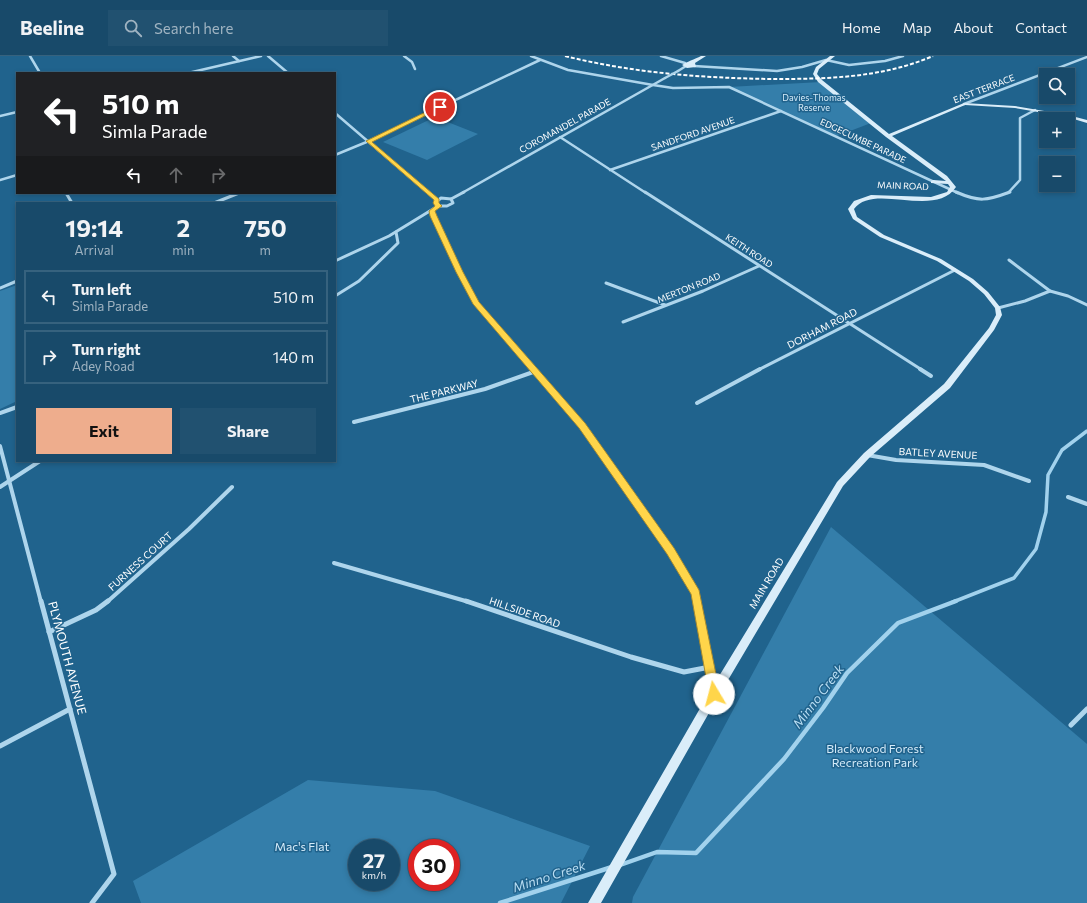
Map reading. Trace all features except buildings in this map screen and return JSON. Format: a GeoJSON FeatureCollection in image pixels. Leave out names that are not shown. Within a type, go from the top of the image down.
{"type":"FeatureCollection","features":[{"type":"Feature","properties":{"kind":"main road"},"geometry":{"type":"LineString","coordinates":[[686,65],[693,65],[704,56]]}},
{"type":"Feature","properties":{"kind":"main road","name":"MAIN ROAD"},"geometry":{"type":"LineString","coordinates":[[833,56],[826,60],[815,72],[820,81],[888,136],[950,182]]}},
{"type":"Feature","properties":{"kind":"main road"},"geometry":{"type":"LineString","coordinates":[[964,104],[992,104],[1035,110],[1068,116],[1087,122]]}},
{"type":"Feature","properties":{"kind":"main road","name":"EAST TERRACE"},"geometry":{"type":"LineString","coordinates":[[888,136],[964,104]]}},
{"type":"Feature","properties":{"kind":"main road"},"geometry":{"type":"LineString","coordinates":[[933,182],[950,182],[953,187],[952,191]]}},
{"type":"Feature","properties":{"kind":"main road","name":"MAIN ROAD"},"geometry":{"type":"LineString","coordinates":[[594,903],[714,694],[840,484],[867,455],[947,386],[992,329],[999,316],[998,308],[986,293],[955,270],[939,260],[882,236],[855,218],[851,209],[856,202],[871,197],[932,199],[952,191]]}},
{"type":"Feature","properties":{"kind":"street"},"geometry":{"type":"LineString","coordinates":[[30,56],[39,72]]}},
{"type":"Feature","properties":{"kind":"street"},"geometry":{"type":"LineString","coordinates":[[233,56],[239,61]]}},
{"type":"Feature","properties":{"kind":"street"},"geometry":{"type":"LineString","coordinates":[[192,72],[261,56]]}},
{"type":"Feature","properties":{"kind":"street"},"geometry":{"type":"LineString","coordinates":[[268,56],[287,72]]}},
{"type":"Feature","properties":{"kind":"street"},"geometry":{"type":"LineString","coordinates":[[404,56],[412,62],[416,69]]}},
{"type":"Feature","properties":{"kind":"street","name":"EDGECUMBE PARADE"},"geometry":{"type":"LineString","coordinates":[[531,56],[568,70],[653,85],[673,88],[729,87],[952,191],[973,199],[985,200],[1010,192],[1020,180],[1020,118],[1035,110]]}},
{"type":"Feature","properties":{"kind":"street"},"geometry":{"type":"LineString","coordinates":[[661,56],[686,65]]}},
{"type":"Feature","properties":{"kind":"street"},"geometry":{"type":"LineString","coordinates":[[693,65],[777,70],[802,67],[826,60],[849,65],[886,61],[903,56]]}},
{"type":"Feature","properties":{"kind":"street","name":"EAST TERRACE"},"geometry":{"type":"LineString","coordinates":[[964,104],[1087,57]]}},
{"type":"Feature","properties":{"kind":"street"},"geometry":{"type":"LineString","coordinates":[[336,155],[369,141],[540,60]]}},
{"type":"Feature","properties":{"kind":"street","name":"COROMANDEL PARADE"},"geometry":{"type":"LineString","coordinates":[[438,206],[449,206],[453,202],[451,199],[678,71],[686,65]]}},
{"type":"Feature","properties":{"kind":"street","name":"SANDFORD AVENUE"},"geometry":{"type":"LineString","coordinates":[[610,170],[781,111]]}},
{"type":"Feature","properties":{"kind":"street"},"geometry":{"type":"LineString","coordinates":[[0,116],[16,112]]}},
{"type":"Feature","properties":{"kind":"street"},"geometry":{"type":"LineString","coordinates":[[336,114],[437,200],[436,203],[438,206],[389,236],[336,261]]}},
{"type":"Feature","properties":{"kind":"street","name":"KEITH ROAD"},"geometry":{"type":"LineString","coordinates":[[560,137],[931,376]]}},
{"type":"Feature","properties":{"kind":"street"},"geometry":{"type":"LineString","coordinates":[[0,180],[16,175]]}},
{"type":"Feature","properties":{"kind":"street"},"geometry":{"type":"LineString","coordinates":[[216,202],[236,194]]}},
{"type":"Feature","properties":{"kind":"street"},"geometry":{"type":"LineString","coordinates":[[437,200],[444,198],[451,199]]}},
{"type":"Feature","properties":{"kind":"street"},"geometry":{"type":"LineString","coordinates":[[432,211],[459,272],[476,302],[582,426],[671,551],[696,593],[714,694]]}},
{"type":"Feature","properties":{"kind":"street"},"geometry":{"type":"LineString","coordinates":[[336,295],[359,281],[398,243],[396,232]]}},
{"type":"Feature","properties":{"kind":"street"},"geometry":{"type":"LineString","coordinates":[[389,236],[398,238]]}},
{"type":"Feature","properties":{"kind":"street"},"geometry":{"type":"LineString","coordinates":[[1009,260],[1050,291],[1068,296],[1087,305]]}},
{"type":"Feature","properties":{"kind":"street","name":"MERTON ROAD"},"geometry":{"type":"LineString","coordinates":[[623,322],[703,291],[759,266]]}},
{"type":"Feature","properties":{"kind":"street","name":"DORHAM ROAD"},"geometry":{"type":"LineString","coordinates":[[697,403],[848,323],[955,270]]}},
{"type":"Feature","properties":{"kind":"street"},"geometry":{"type":"LineString","coordinates":[[0,288],[16,281]]}},
{"type":"Feature","properties":{"kind":"street"},"geometry":{"type":"LineString","coordinates":[[606,283],[665,305]]}},
{"type":"Feature","properties":{"kind":"street"},"geometry":{"type":"LineString","coordinates":[[998,308],[1025,301],[1050,291]]}},
{"type":"Feature","properties":{"kind":"street","name":"THE PARKWAY"},"geometry":{"type":"LineString","coordinates":[[354,422],[485,389],[536,371]]}},
{"type":"Feature","properties":{"kind":"street"},"geometry":{"type":"LineString","coordinates":[[0,413],[16,407]]}},
{"type":"Feature","properties":{"kind":"street","name":"PLYMOUTH AVENUE"},"geometry":{"type":"LineString","coordinates":[[0,446],[114,874],[92,903]]}},
{"type":"Feature","properties":{"kind":"street","name":"BATLEY AVENUE"},"geometry":{"type":"LineString","coordinates":[[867,455],[896,460],[984,465],[1029,481]]}},
{"type":"Feature","properties":{"kind":"street"},"geometry":{"type":"LineString","coordinates":[[0,487],[38,462]]}},
{"type":"Feature","properties":{"kind":"street","name":"FURNESS COURT"},"geometry":{"type":"LineString","coordinates":[[49,632],[96,610],[113,597],[189,529],[232,487]]}},
{"type":"Feature","properties":{"kind":"street"},"geometry":{"type":"LineString","coordinates":[[1068,497],[1087,504]]}},
{"type":"Feature","properties":{"kind":"street","name":"HILLSIDE ROAD"},"geometry":{"type":"LineString","coordinates":[[334,563],[461,599],[631,657],[684,672],[710,667]]}},
{"type":"Feature","properties":{"kind":"street"},"geometry":{"type":"LineString","coordinates":[[0,746],[70,709]]}},
{"type":"Feature","properties":{"kind":"street"},"geometry":{"type":"LineString","coordinates":[[1071,725],[1087,709]]}},
{"type":"Feature","properties":{"kind":"green space","name":"Davies-Thomas Reserve"},"geometry":{"type":"Polygon","coordinates":[[[821,82],[871,123],[837,136],[729,87],[821,82]]]}},
{"type":"Feature","properties":{"kind":"green space"},"geometry":{"type":"Polygon","coordinates":[[[435,117],[478,134],[427,160],[383,142],[435,117]]]}},
{"type":"Feature","properties":{"kind":"green space"},"geometry":{"type":"Polygon","coordinates":[[[16,285],[16,401],[0,409],[0,291],[16,285]]]}},
{"type":"Feature","properties":{"kind":"green space","name":"Blackwood Forest Recreation Park"},"geometry":{"type":"Polygon","coordinates":[[[831,527],[1087,744],[1087,903],[632,903],[633,897],[831,527]]]}},
{"type":"Feature","properties":{"kind":"green space","name":"Mac's Flat"},"geometry":{"type":"Polygon","coordinates":[[[308,780],[435,791],[590,846],[561,903],[141,903],[133,881],[308,780]]]}},
{"type":"Feature","properties":{"kind":"waterway","name":"Minno Creek"},"geometry":{"type":"LineString","coordinates":[[953,602],[1014,578],[1036,549],[1046,512],[1048,475],[1062,450],[1087,431]]}},
{"type":"Feature","properties":{"kind":"waterway","name":"Minno Creek"},"geometry":{"type":"LineString","coordinates":[[620,865],[657,852],[696,853],[784,759],[823,708],[847,673],[898,623],[956,601]]}},
{"type":"Feature","properties":{"kind":"waterway","name":"Minno Creek"},"geometry":{"type":"LineString","coordinates":[[500,903],[612,867]]}},
{"type":"Feature","properties":{"kind":"railway"},"geometry":{"type":"LineString","coordinates":[[565,56],[616,67],[668,74],[772,79],[834,78],[854,76],[894,69],[933,56]]}},
{"type":"Feature","properties":{"kind":"route"},"geometry":{"type":"LineString","coordinates":[[440,107],[369,141],[437,200],[436,203],[438,206],[432,211],[459,272],[476,302],[582,426],[671,551],[696,593],[714,694]]}}]}
